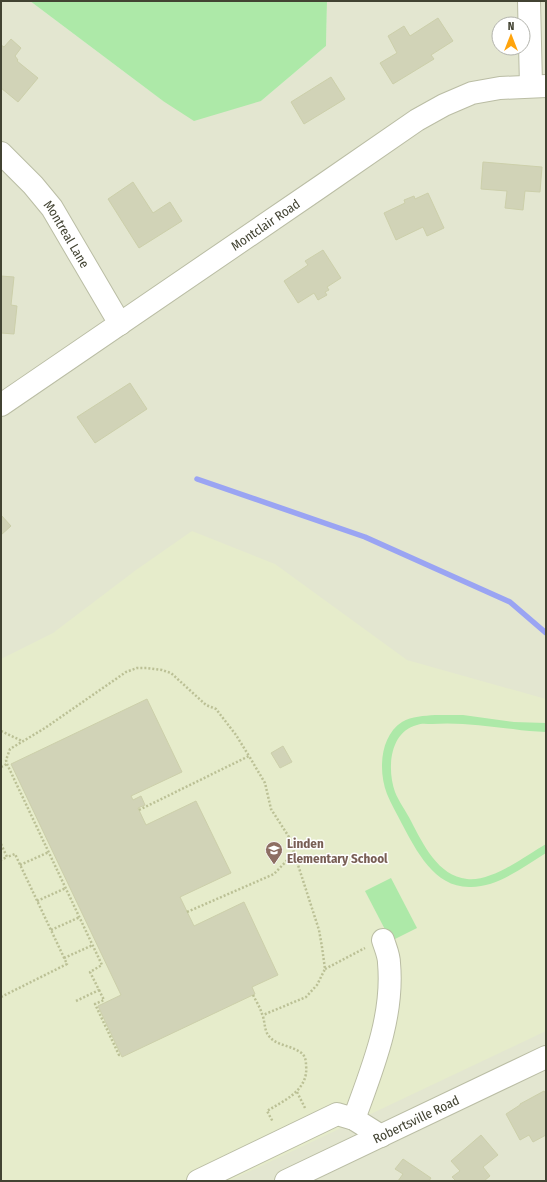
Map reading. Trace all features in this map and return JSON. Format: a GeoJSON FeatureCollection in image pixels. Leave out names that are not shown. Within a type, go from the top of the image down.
{"type":"FeatureCollection","features":[{"type":"Feature","properties":{"kind":"street"},"geometry":{"type":"LineString","coordinates":[[529,1],[539,86]]}},
{"type":"Feature","properties":{"kind":"street","name":"Montclair Road"},"geometry":{"type":"LineString","coordinates":[[1,405],[417,120],[444,105],[472,93],[500,88],[539,86]]}},
{"type":"Feature","properties":{"kind":"street","name":"Montreal Lane"},"geometry":{"type":"LineString","coordinates":[[1,153],[34,184],[52,208],[120,324]]}},
{"type":"Feature","properties":{"kind":"street"},"geometry":{"type":"LineString","coordinates":[[354,1119],[380,1046],[387,1016],[390,983],[389,961],[383,940]]}},
{"type":"Feature","properties":{"kind":"street","name":"Robertsville Road"},"geometry":{"type":"LineString","coordinates":[[295,1179],[546,1057]]}},
{"type":"Feature","properties":{"kind":"street"},"geometry":{"type":"LineString","coordinates":[[198,1181],[337,1114],[354,1119],[381,1136]]}},
{"type":"Feature","properties":{"kind":"path"},"geometry":{"type":"LineString","coordinates":[[121,1054],[119,1055],[95,1004],[104,1000],[90,972],[102,965],[6,760],[10,749],[45,728],[126,672],[137,668],[162,670],[171,673],[206,705],[216,709],[236,735],[265,784],[271,809],[289,837],[319,930],[325,969],[317,985],[306,997],[263,1015]]}},
{"type":"Feature","properties":{"kind":"path"},"geometry":{"type":"LineString","coordinates":[[1,731],[22,742]]}},
{"type":"Feature","properties":{"kind":"path"},"geometry":{"type":"LineString","coordinates":[[139,810],[249,756]]}},
{"type":"Feature","properties":{"kind":"path"},"geometry":{"type":"LineString","coordinates":[[1,767],[7,764]]}},
{"type":"Feature","properties":{"kind":"path"},"geometry":{"type":"LineString","coordinates":[[1,844],[7,857]]}},
{"type":"Feature","properties":{"kind":"path"},"geometry":{"type":"LineString","coordinates":[[20,865],[49,852]]}},
{"type":"Feature","properties":{"kind":"path"},"geometry":{"type":"LineString","coordinates":[[187,912],[274,874],[294,853]]}},
{"type":"Feature","properties":{"kind":"path"},"geometry":{"type":"LineString","coordinates":[[1,860],[15,854],[67,964],[1,997]]}},
{"type":"Feature","properties":{"kind":"path"},"geometry":{"type":"LineString","coordinates":[[37,901],[66,888]]}},
{"type":"Feature","properties":{"kind":"path"},"geometry":{"type":"LineString","coordinates":[[51,930],[80,917]]}},
{"type":"Feature","properties":{"kind":"path"},"geometry":{"type":"LineString","coordinates":[[325,969],[383,940]]}},
{"type":"Feature","properties":{"kind":"path"},"geometry":{"type":"LineString","coordinates":[[64,958],[93,945]]}},
{"type":"Feature","properties":{"kind":"path"},"geometry":{"type":"LineString","coordinates":[[76,1001],[99,990]]}},
{"type":"Feature","properties":{"kind":"path"},"geometry":{"type":"LineString","coordinates":[[253,995],[263,1015],[267,1034],[278,1043],[300,1052],[305,1057],[307,1073],[305,1082],[297,1092],[268,1111],[274,1125]]}},
{"type":"Feature","properties":{"kind":"path"},"geometry":{"type":"LineString","coordinates":[[297,1092],[305,1108]]}},
{"type":"Feature","properties":{"kind":"shaded area"},"geometry":{"type":"Polygon","coordinates":[[[1,1],[30,1],[163,101],[261,101],[326,46],[327,1],[546,1],[546,1181],[1,1181],[1,1]]]}},
{"type":"Feature","properties":{"kind":"shaded area","name":"Linden Elementary School"},"geometry":{"type":"Polygon","coordinates":[[[192,531],[275,564],[407,660],[546,699],[546,1031],[229,1181],[1,1181],[1,659],[53,633],[136,570],[192,531]]]}},
{"type":"Feature","properties":{"kind":"green space"},"geometry":{"type":"Polygon","coordinates":[[[30,1],[327,1],[326,46],[261,101],[194,121],[163,101],[30,1]]]}},
{"type":"Feature","properties":{"kind":"green space"},"geometry":{"type":"Polygon","coordinates":[[[435,715],[463,715],[514,722],[546,723],[546,732],[462,724],[420,724],[408,729],[401,735],[392,753],[392,783],[398,799],[426,849],[448,872],[457,877],[477,879],[508,867],[546,844],[546,853],[509,876],[490,884],[469,887],[457,885],[446,881],[436,874],[413,845],[394,809],[384,785],[382,775],[383,755],[389,736],[395,728],[406,720],[435,715]]]}},
{"type":"Feature","properties":{"kind":"green space"},"geometry":{"type":"Polygon","coordinates":[[[391,878],[417,928],[391,941],[365,891],[391,878]]]}},
{"type":"Feature","properties":{"kind":"building"},"geometry":{"type":"Polygon","coordinates":[[[438,18],[453,41],[431,55],[434,59],[393,84],[380,63],[397,53],[388,36],[404,26],[410,36],[438,18]]]}},
{"type":"Feature","properties":{"kind":"building"},"geometry":{"type":"Polygon","coordinates":[[[11,39],[21,48],[15,56],[18,60],[17,61],[38,78],[18,102],[1,88],[1,45],[4,47],[11,39]]]}},
{"type":"Feature","properties":{"kind":"building"},"geometry":{"type":"Polygon","coordinates":[[[331,77],[345,99],[304,124],[291,102],[331,77]]]}},
{"type":"Feature","properties":{"kind":"building"},"geometry":{"type":"Polygon","coordinates":[[[483,162],[542,167],[540,192],[525,191],[523,210],[505,208],[507,191],[481,189],[483,162]]]}},
{"type":"Feature","properties":{"kind":"building"},"geometry":{"type":"Polygon","coordinates":[[[133,182],[153,213],[170,202],[182,221],[139,248],[108,199],[133,182]]]}},
{"type":"Feature","properties":{"kind":"building"},"geometry":{"type":"Polygon","coordinates":[[[428,193],[444,228],[427,236],[423,227],[396,240],[384,213],[405,203],[404,200],[414,196],[415,199],[428,193]]]}},
{"type":"Feature","properties":{"kind":"building"},"geometry":{"type":"Polygon","coordinates":[[[323,250],[341,278],[327,287],[329,290],[325,292],[327,295],[318,300],[314,293],[298,303],[284,281],[308,265],[305,261],[323,250]]]}},
{"type":"Feature","properties":{"kind":"building"},"geometry":{"type":"Polygon","coordinates":[[[1,276],[14,277],[11,305],[17,306],[14,334],[1,333],[1,276]]]}},
{"type":"Feature","properties":{"kind":"building"},"geometry":{"type":"Polygon","coordinates":[[[130,383],[147,409],[95,443],[77,417],[130,383]]]}},
{"type":"Feature","properties":{"kind":"building"},"geometry":{"type":"Polygon","coordinates":[[[1,515],[11,526],[1,535],[1,515]]]}},
{"type":"Feature","properties":{"kind":"building"},"geometry":{"type":"Polygon","coordinates":[[[147,699],[182,772],[131,796],[133,800],[141,796],[145,805],[138,808],[146,825],[196,801],[231,873],[180,897],[194,926],[244,902],[278,975],[252,987],[255,994],[122,1057],[98,1006],[121,995],[11,764],[147,699]]]}},
{"type":"Feature","properties":{"kind":"building"},"geometry":{"type":"Polygon","coordinates":[[[283,746],[292,762],[280,768],[271,753],[283,746]]]}},
{"type":"Feature","properties":{"kind":"building"},"geometry":{"type":"Polygon","coordinates":[[[544,1091],[546,1094],[546,1135],[533,1142],[529,1135],[520,1140],[506,1114],[520,1104],[544,1091]]]}},
{"type":"Feature","properties":{"kind":"building"},"geometry":{"type":"Polygon","coordinates":[[[481,1135],[498,1155],[483,1167],[490,1176],[484,1181],[456,1181],[452,1177],[460,1171],[451,1161],[481,1135]]]}},
{"type":"Feature","properties":{"kind":"building"},"geometry":{"type":"Polygon","coordinates":[[[403,1159],[431,1178],[429,1181],[398,1181],[403,1174],[395,1169],[403,1159]]]}},
{"type":"Feature","properties":{"kind":"waterway"},"geometry":{"type":"LineString","coordinates":[[197,479],[365,537],[510,602],[546,633]]}},
{"type":"Feature","properties":{"kind":"place","name":"Linden Elementary School"},"geometry":{"type":"Point","coordinates":[274,865]}}]}
